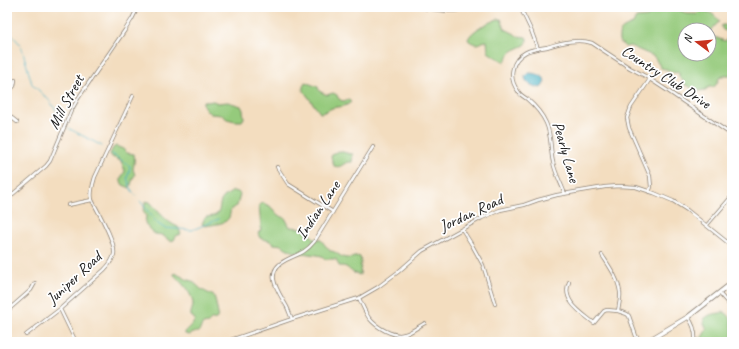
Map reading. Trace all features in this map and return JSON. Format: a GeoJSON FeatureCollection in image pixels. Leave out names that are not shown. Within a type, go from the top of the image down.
{"type":"FeatureCollection","features":[{"type":"Feature","properties":{"kind":"main road"},"geometry":{"type":"LineString","coordinates":[[646,342],[688,317],[732,283]]}},
{"type":"Feature","properties":{"kind":"street","name":"Mill Street"},"geometry":{"type":"LineString","coordinates":[[7,199],[50,161],[79,97],[125,30],[138,7]]}},
{"type":"Feature","properties":{"kind":"street"},"geometry":{"type":"LineString","coordinates":[[415,7],[456,11],[466,7]]}},
{"type":"Feature","properties":{"kind":"street"},"geometry":{"type":"LineString","coordinates":[[520,7],[538,49]]}},
{"type":"Feature","properties":{"kind":"street","name":"Pearly Lane"},"geometry":{"type":"LineString","coordinates":[[566,194],[553,163],[550,136],[546,122],[538,111],[517,90],[513,81],[512,71],[516,61],[527,52],[572,41],[586,41]]}},
{"type":"Feature","properties":{"kind":"street","name":"Country Club Drive"},"geometry":{"type":"LineString","coordinates":[[586,41],[592,43],[630,68],[650,79],[732,135]]}},
{"type":"Feature","properties":{"kind":"street"},"geometry":{"type":"LineString","coordinates":[[649,192],[651,187],[650,176],[629,128],[627,118],[631,107],[650,79]]}},
{"type":"Feature","properties":{"kind":"street"},"geometry":{"type":"LineString","coordinates":[[7,93],[14,86],[14,80]]}},
{"type":"Feature","properties":{"kind":"street"},"geometry":{"type":"LineString","coordinates":[[68,205],[92,200],[92,186],[95,176],[133,96]]}},
{"type":"Feature","properties":{"kind":"street"},"geometry":{"type":"LineString","coordinates":[[7,114],[17,122]]}},
{"type":"Feature","properties":{"kind":"street","name":"Indian Lane"},"geometry":{"type":"LineString","coordinates":[[292,319],[276,290],[273,280],[275,270],[279,264],[300,254],[314,242],[373,147]]}},
{"type":"Feature","properties":{"kind":"street"},"geometry":{"type":"LineString","coordinates":[[277,167],[288,184],[333,212]]}},
{"type":"Feature","properties":{"kind":"street","name":"Jordan Road"},"geometry":{"type":"LineString","coordinates":[[225,342],[359,298],[378,287],[422,251],[482,218],[500,210],[524,205],[557,195],[605,187],[634,187],[673,201],[707,225],[732,246]]}},
{"type":"Feature","properties":{"kind":"street"},"geometry":{"type":"LineString","coordinates":[[707,225],[732,196]]}},
{"type":"Feature","properties":{"kind":"street","name":"Juniper Road"},"geometry":{"type":"LineString","coordinates":[[26,335],[60,309],[104,270],[113,259],[114,248],[110,236],[92,200]]}},
{"type":"Feature","properties":{"kind":"street"},"geometry":{"type":"LineString","coordinates":[[462,229],[483,265],[495,304]]}},
{"type":"Feature","properties":{"kind":"street"},"geometry":{"type":"LineString","coordinates":[[602,255],[614,275],[619,287],[621,297],[618,311]]}},
{"type":"Feature","properties":{"kind":"street"},"geometry":{"type":"LineString","coordinates":[[569,282],[568,297],[577,309],[594,323],[606,310],[624,312],[629,316],[636,336],[641,342]]}},
{"type":"Feature","properties":{"kind":"street"},"geometry":{"type":"LineString","coordinates":[[7,310],[31,290],[35,284]]}},
{"type":"Feature","properties":{"kind":"street"},"geometry":{"type":"LineString","coordinates":[[719,293],[732,308]]}},
{"type":"Feature","properties":{"kind":"street"},"geometry":{"type":"LineString","coordinates":[[359,298],[370,318],[391,334],[406,334],[425,323]]}},
{"type":"Feature","properties":{"kind":"street"},"geometry":{"type":"LineString","coordinates":[[60,309],[76,342]]}},
{"type":"Feature","properties":{"kind":"street"},"geometry":{"type":"LineString","coordinates":[[688,317],[694,329],[694,342]]}},
{"type":"Feature","properties":{"kind":"green space"},"geometry":{"type":"Polygon","coordinates":[[[674,8],[688,14],[697,14],[700,11],[703,11],[713,14],[719,21],[717,24],[717,22],[677,22],[677,62],[717,62],[717,38],[725,41],[729,37],[729,32],[723,30],[721,26],[725,25],[727,27],[732,27],[732,75],[719,78],[714,87],[709,87],[700,91],[692,89],[685,85],[679,76],[679,72],[677,73],[661,68],[653,56],[630,46],[625,47],[619,41],[620,31],[633,24],[636,18],[647,17],[659,10],[674,8]]]}},
{"type":"Feature","properties":{"kind":"green space"},"geometry":{"type":"Polygon","coordinates":[[[498,19],[501,19],[505,29],[517,36],[526,37],[527,39],[525,45],[511,52],[505,62],[488,52],[487,41],[476,44],[468,39],[473,32],[498,19]]]}},
{"type":"Feature","properties":{"kind":"green space"},"geometry":{"type":"Polygon","coordinates":[[[305,82],[318,87],[319,91],[327,95],[333,93],[342,101],[349,100],[351,102],[344,106],[332,108],[320,113],[303,90],[305,82]]]}},
{"type":"Feature","properties":{"kind":"green space"},"geometry":{"type":"Polygon","coordinates":[[[203,101],[213,101],[218,103],[228,102],[241,106],[244,118],[242,121],[235,121],[227,119],[222,115],[211,114],[206,110],[203,105],[203,101]]]}},
{"type":"Feature","properties":{"kind":"green space"},"geometry":{"type":"Polygon","coordinates":[[[116,146],[123,149],[127,153],[134,154],[133,169],[135,175],[130,188],[123,185],[121,182],[121,178],[125,171],[121,161],[112,157],[110,154],[116,146]]]}},
{"type":"Feature","properties":{"kind":"green space"},"geometry":{"type":"Polygon","coordinates":[[[339,151],[353,154],[352,162],[336,167],[334,166],[331,157],[334,153],[339,151]]]}},
{"type":"Feature","properties":{"kind":"green space"},"geometry":{"type":"Polygon","coordinates":[[[233,191],[240,194],[237,206],[231,209],[228,219],[217,224],[205,226],[202,224],[206,217],[216,215],[218,213],[221,200],[233,191]]]}},
{"type":"Feature","properties":{"kind":"green space"},"geometry":{"type":"Polygon","coordinates":[[[145,201],[150,202],[159,213],[178,227],[181,234],[176,236],[174,240],[170,241],[162,235],[155,234],[150,230],[145,223],[146,216],[143,210],[145,201]]]}},
{"type":"Feature","properties":{"kind":"green space"},"geometry":{"type":"Polygon","coordinates":[[[263,203],[270,206],[278,215],[285,218],[290,227],[302,228],[315,239],[320,239],[330,251],[346,258],[360,256],[360,275],[354,273],[346,267],[339,266],[336,259],[325,259],[322,256],[294,252],[282,245],[274,244],[260,238],[258,233],[261,230],[259,205],[263,203]]]}},
{"type":"Feature","properties":{"kind":"green space"},"geometry":{"type":"Polygon","coordinates":[[[175,273],[192,281],[202,290],[214,296],[218,314],[217,318],[203,324],[199,332],[189,335],[185,334],[195,320],[191,316],[193,306],[191,296],[174,275],[175,273]]]}},
{"type":"Feature","properties":{"kind":"green space"},"geometry":{"type":"Polygon","coordinates":[[[723,312],[727,314],[731,320],[732,342],[699,342],[707,329],[704,319],[711,314],[723,312]]]}},
{"type":"Feature","properties":{"kind":"water"},"geometry":{"type":"Polygon","coordinates":[[[528,73],[537,74],[544,78],[545,82],[542,87],[537,87],[526,81],[525,76],[528,73]]]}},
{"type":"Feature","properties":{"kind":"waterway"},"geometry":{"type":"LineString","coordinates":[[7,32],[10,33],[21,45],[32,84],[48,99],[63,120]]}},
{"type":"Feature","properties":{"kind":"waterway"},"geometry":{"type":"LineString","coordinates":[[68,128],[102,146]]}},
{"type":"Feature","properties":{"kind":"waterway"},"geometry":{"type":"LineString","coordinates":[[112,154],[130,166],[127,178],[132,191],[136,195]]}},
{"type":"Feature","properties":{"kind":"waterway"},"geometry":{"type":"LineString","coordinates":[[140,201],[157,223],[164,228],[192,230],[219,219]]}}]}
